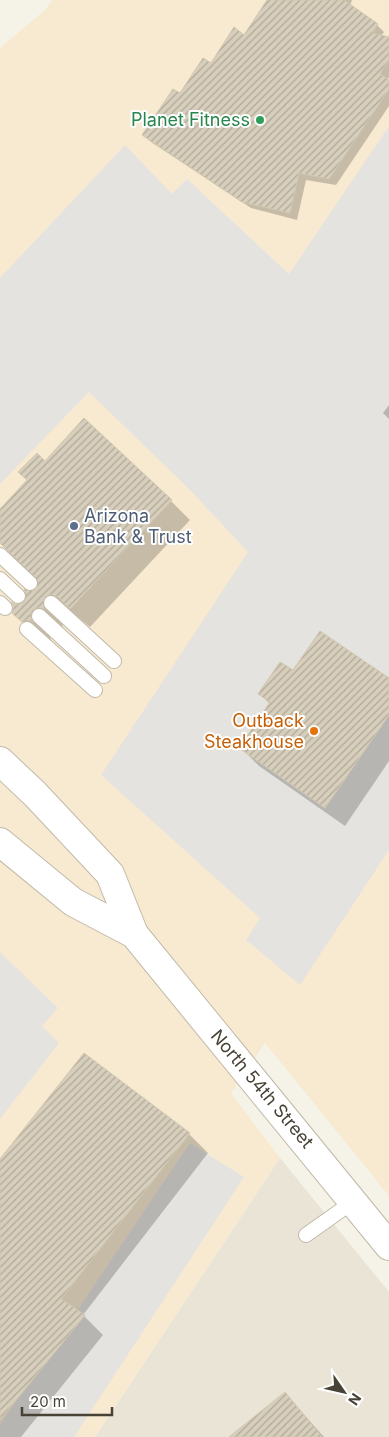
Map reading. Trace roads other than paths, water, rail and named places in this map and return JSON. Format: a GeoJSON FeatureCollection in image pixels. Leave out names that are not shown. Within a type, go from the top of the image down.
{"type":"FeatureCollection","features":[{"type":"Feature","properties":{"kind":"street","name":"North 54th Street"},"geometry":{"type":"LineString","coordinates":[[0,762],[35,794],[110,874],[134,934],[389,1246]]}},
{"type":"Feature","properties":{"kind":"street","name":"North 54th Street"},"geometry":{"type":"LineString","coordinates":[[0,842],[74,902],[134,934]]}},
{"type":"Feature","properties":{"kind":"lane"},"geometry":{"type":"LineString","coordinates":[[0,556],[30,583]]}},
{"type":"Feature","properties":{"kind":"lane"},"geometry":{"type":"LineString","coordinates":[[0,579],[18,596]]}},
{"type":"Feature","properties":{"kind":"lane"},"geometry":{"type":"LineString","coordinates":[[51,603],[114,661]]}},
{"type":"Feature","properties":{"kind":"lane"},"geometry":{"type":"LineString","coordinates":[[39,616],[104,676]]}},
{"type":"Feature","properties":{"kind":"lane"},"geometry":{"type":"LineString","coordinates":[[27,628],[95,690]]}},
{"type":"Feature","properties":{"kind":"lane"},"geometry":{"type":"LineString","coordinates":[[306,1235],[354,1201]]}},
{"type":"Feature","properties":{"kind":"place","name":"Planet Fitness"},"geometry":{"type":"Point","coordinates":[260,120]}},
{"type":"Feature","properties":{"kind":"place","name":"Arizona Bank & Trust"},"geometry":{"type":"Point","coordinates":[74,526]}},
{"type":"Feature","properties":{"kind":"place","name":"Outback Steakhouse"},"geometry":{"type":"Point","coordinates":[314,731]}}]}
